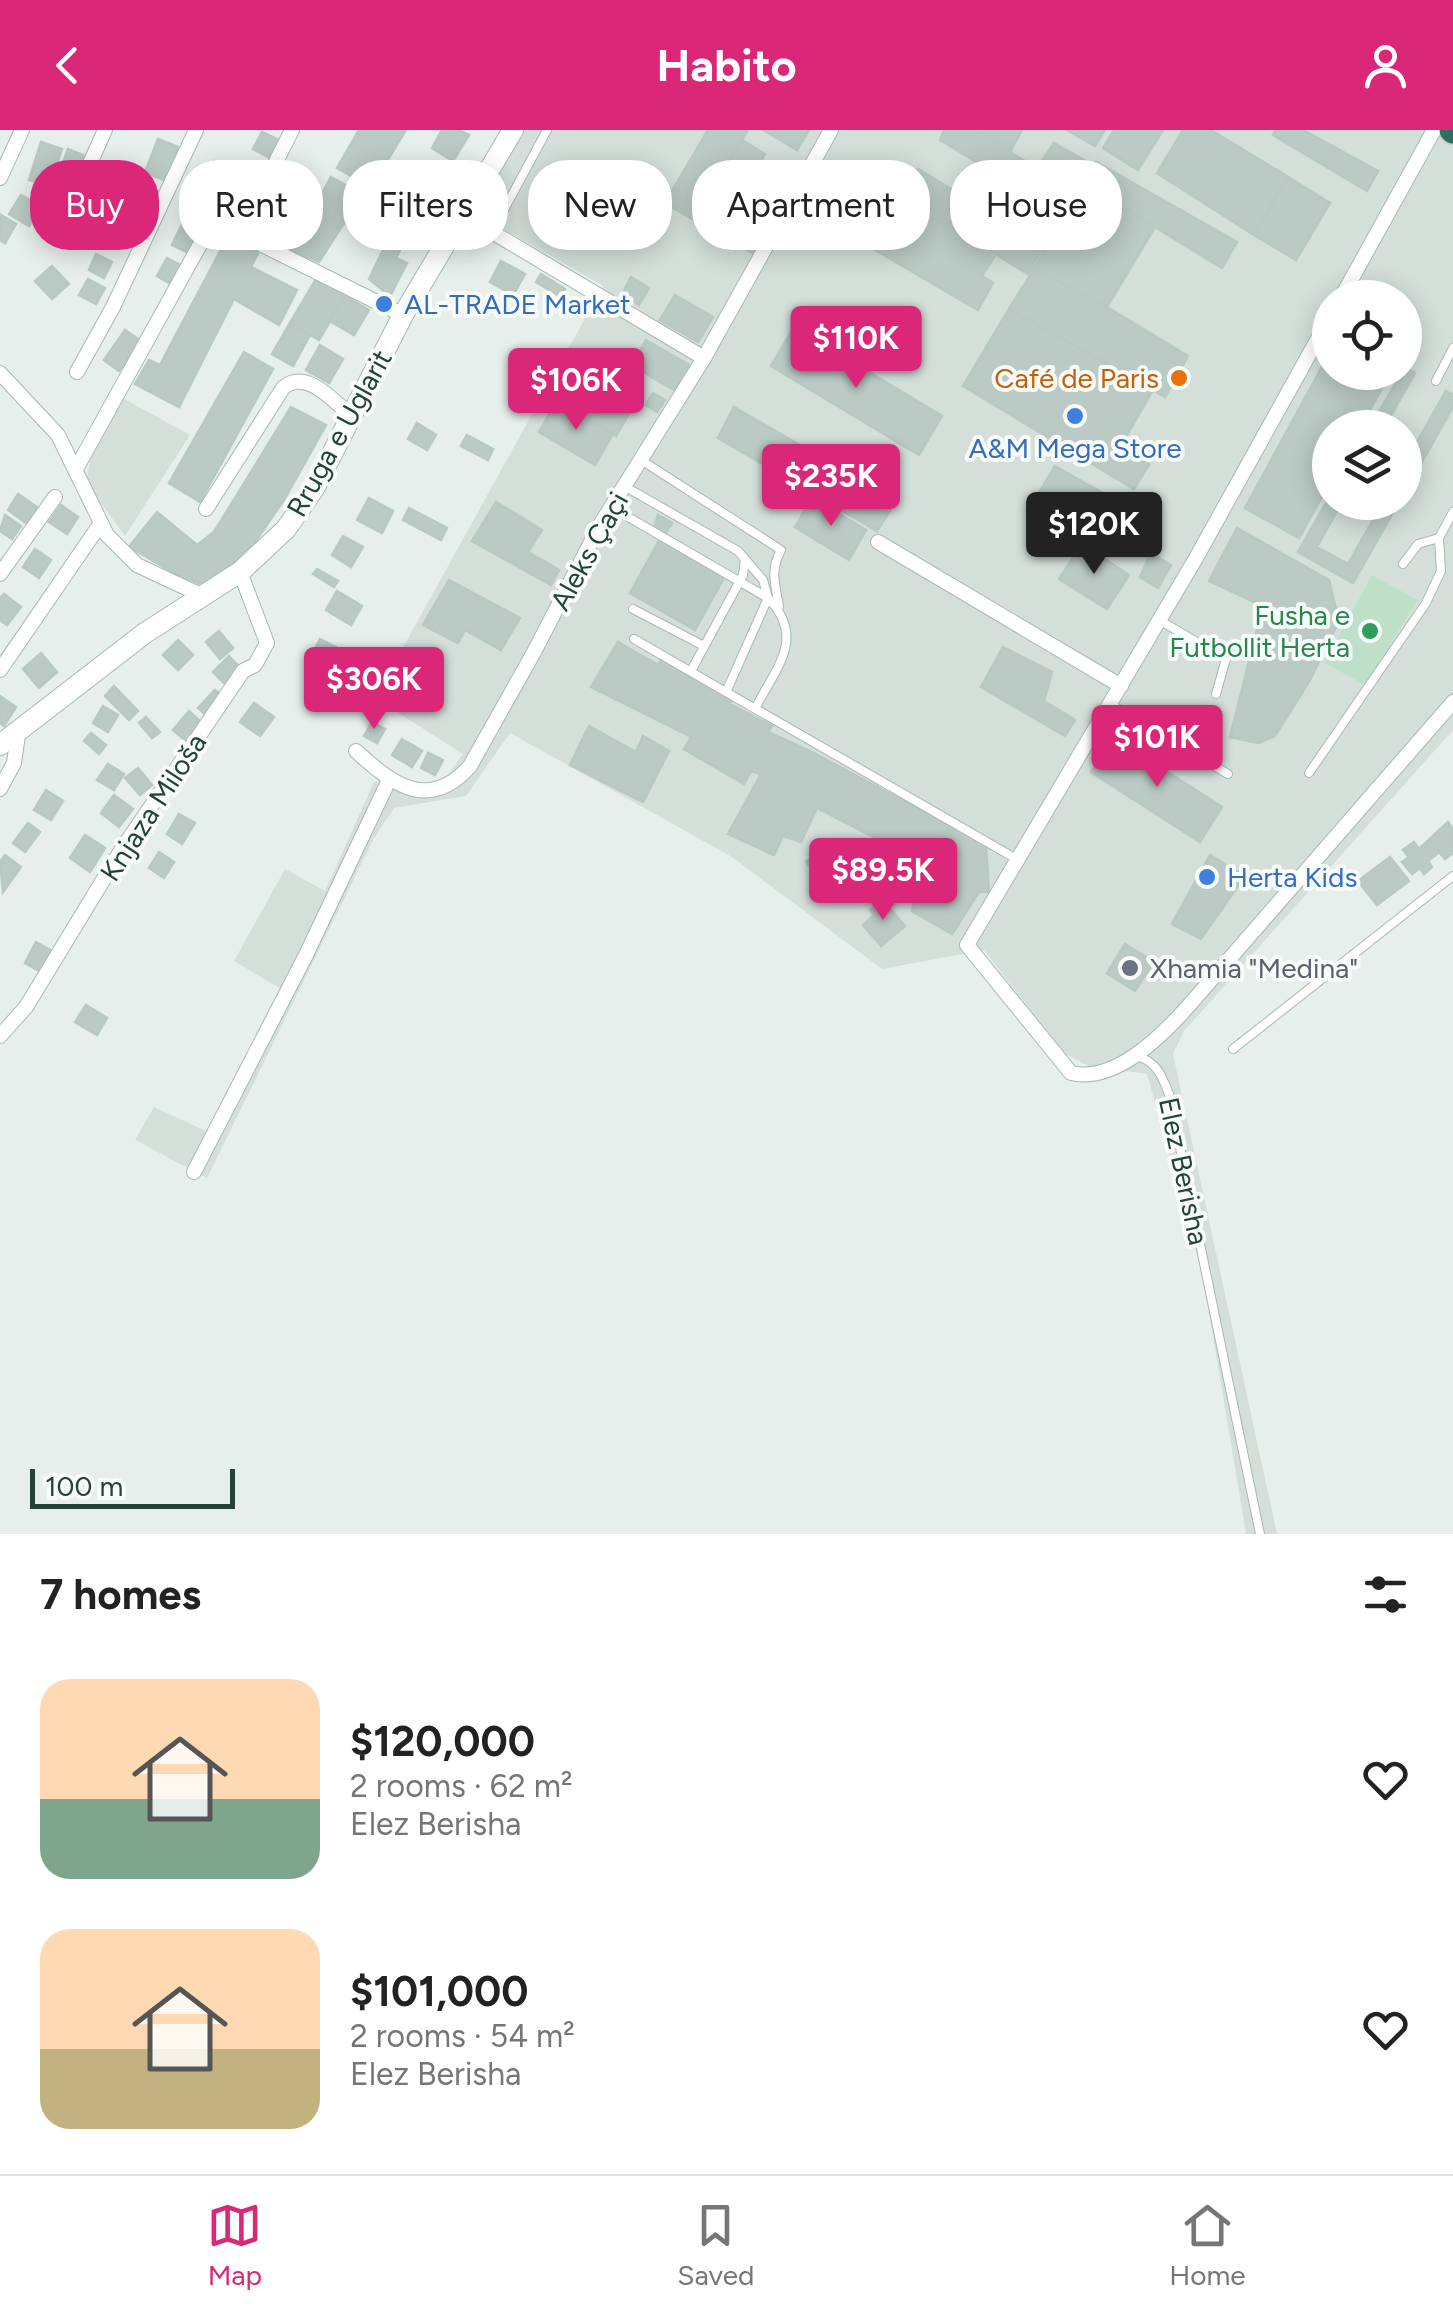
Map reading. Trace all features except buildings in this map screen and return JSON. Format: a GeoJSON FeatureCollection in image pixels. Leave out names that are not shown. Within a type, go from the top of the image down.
{"type":"FeatureCollection","features":[{"type":"Feature","properties":{"kind":"street"},"geometry":{"type":"LineString","coordinates":[[0,178],[22,130]]}},
{"type":"Feature","properties":{"kind":"street"},"geometry":{"type":"LineString","coordinates":[[91,160],[104,130]]}},
{"type":"Feature","properties":{"kind":"street"},"geometry":{"type":"LineString","coordinates":[[76,372],[113,308],[196,130]]}},
{"type":"Feature","properties":{"kind":"street"},"geometry":{"type":"LineString","coordinates":[[277,160],[292,130]]}},
{"type":"Feature","properties":{"kind":"street","name":"Rruga e Uglarit"},"geometry":{"type":"LineString","coordinates":[[496,160],[513,130]]}},
{"type":"Feature","properties":{"kind":"street","name":"Aleks Çaçi"},"geometry":{"type":"LineString","coordinates":[[389,780],[407,790],[438,788],[456,782],[470,766],[610,507],[704,358],[831,130]]}},
{"type":"Feature","properties":{"kind":"street"},"geometry":{"type":"LineString","coordinates":[[1350,280],[1434,130]]}},
{"type":"Feature","properties":{"kind":"street"},"geometry":{"type":"LineString","coordinates":[[508,242],[704,358]]}},
{"type":"Feature","properties":{"kind":"street"},"geometry":{"type":"LineString","coordinates":[[76,469],[198,250]]}},
{"type":"Feature","properties":{"kind":"street"},"geometry":{"type":"LineString","coordinates":[[274,250],[403,315]]}},
{"type":"Feature","properties":{"kind":"street","name":"Rruga e Uglarit"},"geometry":{"type":"LineString","coordinates":[[0,745],[145,632],[240,572],[286,529],[306,501],[403,315],[443,250]]}},
{"type":"Feature","properties":{"kind":"street"},"geometry":{"type":"LineString","coordinates":[[1312,349],[1020,861],[967,945],[1071,1073],[1093,1074],[1137,1056],[1184,1011],[1453,702]]}},
{"type":"Feature","properties":{"kind":"street"},"geometry":{"type":"LineString","coordinates":[[0,374],[58,435],[107,534],[137,566],[203,596]]}},
{"type":"Feature","properties":{"kind":"street"},"geometry":{"type":"LineString","coordinates":[[206,509],[291,380],[300,380],[324,393],[350,415]]}},
{"type":"Feature","properties":{"kind":"street"},"geometry":{"type":"LineString","coordinates":[[0,574],[55,496]]}},
{"type":"Feature","properties":{"kind":"street"},"geometry":{"type":"LineString","coordinates":[[0,670],[101,523]]}},
{"type":"Feature","properties":{"kind":"street"},"geometry":{"type":"LineString","coordinates":[[878,542],[1121,686]]}},
{"type":"Feature","properties":{"kind":"street","name":"Knjaza Miloša"},"geometry":{"type":"LineString","coordinates":[[0,1036],[26,1007],[144,816],[243,672],[255,664],[267,644],[240,572]]}},
{"type":"Feature","properties":{"kind":"street"},"geometry":{"type":"LineString","coordinates":[[0,790],[14,763],[19,727]]}},
{"type":"Feature","properties":{"kind":"street"},"geometry":{"type":"LineString","coordinates":[[194,1172],[306,955],[389,780],[356,751]]}},
{"type":"Feature","properties":{"kind":"lane"},"geometry":{"type":"LineString","coordinates":[[508,202],[547,130]]}},
{"type":"Feature","properties":{"kind":"lane"},"geometry":{"type":"LineString","coordinates":[[1436,380],[1453,348]]}},
{"type":"Feature","properties":{"kind":"lane"},"geometry":{"type":"LineString","coordinates":[[641,460],[782,550],[772,574],[780,611]]}},
{"type":"Feature","properties":{"kind":"lane"},"geometry":{"type":"LineString","coordinates":[[624,486],[738,551],[764,580],[768,598],[727,690]]}},
{"type":"Feature","properties":{"kind":"lane"},"geometry":{"type":"LineString","coordinates":[[610,507],[768,598],[780,611],[788,626],[789,643],[756,707]]}},
{"type":"Feature","properties":{"kind":"lane"},"geometry":{"type":"LineString","coordinates":[[1309,772],[1426,603],[1441,572],[1439,538],[1453,512]]}},
{"type":"Feature","properties":{"kind":"lane"},"geometry":{"type":"LineString","coordinates":[[1403,564],[1418,544],[1439,538]]}},
{"type":"Feature","properties":{"kind":"lane"},"geometry":{"type":"LineString","coordinates":[[692,669],[744,574],[745,559]]}},
{"type":"Feature","properties":{"kind":"lane"},"geometry":{"type":"LineString","coordinates":[[633,609],[704,646]]}},
{"type":"Feature","properties":{"kind":"lane"},"geometry":{"type":"LineString","coordinates":[[1159,620],[1226,659],[1216,694]]}},
{"type":"Feature","properties":{"kind":"lane"},"geometry":{"type":"LineString","coordinates":[[634,638],[1020,861]]}},
{"type":"Feature","properties":{"kind":"lane"},"geometry":{"type":"LineString","coordinates":[[1110,704],[1228,774]]}},
{"type":"Feature","properties":{"kind":"lane"},"geometry":{"type":"LineString","coordinates":[[1234,1049],[1453,876]]}},
{"type":"Feature","properties":{"kind":"lane","name":"Elez Berisha"},"geometry":{"type":"LineString","coordinates":[[1137,1056],[1159,1071],[1169,1094],[1260,1534]]}},
{"type":"Feature","properties":{"kind":"shaded area"},"geometry":{"type":"Polygon","coordinates":[[[519,130],[1453,130],[1453,730],[1184,1031],[1173,1054],[1277,1534],[1246,1534],[1203,1276],[1147,1074],[1089,1066],[1065,1054],[984,950],[882,969],[732,857],[510,733],[466,796],[394,808],[373,840],[207,1178],[135,1140],[154,1107],[206,1131],[281,989],[234,961],[285,869],[325,891],[374,782],[441,784],[463,754],[375,698],[603,286],[540,250],[672,250],[672,160],[528,160],[528,243],[508,232],[508,160],[503,160],[519,130]]]}},
{"type":"Feature","properties":{"kind":"shaded area"},"geometry":{"type":"Polygon","coordinates":[[[117,395],[190,435],[125,536],[86,482],[97,427],[117,395]]]}},
{"type":"Feature","properties":{"kind":"green space","name":"Fusha e Futbollit Herta"},"geometry":{"type":"Polygon","coordinates":[[[1372,575],[1418,600],[1365,685],[1324,663],[1372,575]]]}},
{"type":"Feature","properties":{"kind":"place","name":"AL-TRADE Market"},"geometry":{"type":"Point","coordinates":[384,304]}},
{"type":"Feature","properties":{"kind":"place","name":"Café de Paris"},"geometry":{"type":"Point","coordinates":[1179,378]}},
{"type":"Feature","properties":{"kind":"place","name":"A&M Mega Store"},"geometry":{"type":"Point","coordinates":[1075,416]}},
{"type":"Feature","properties":{"kind":"place","name":"Fusha e Futbollit Herta"},"geometry":{"type":"Point","coordinates":[1370,631]}},
{"type":"Feature","properties":{"kind":"place","name":"Herta Kids"},"geometry":{"type":"Point","coordinates":[1207,877]}},
{"type":"Feature","properties":{"kind":"place","name":"Xhamia \"Medina\""},"geometry":{"type":"Point","coordinates":[1130,968]}}]}
